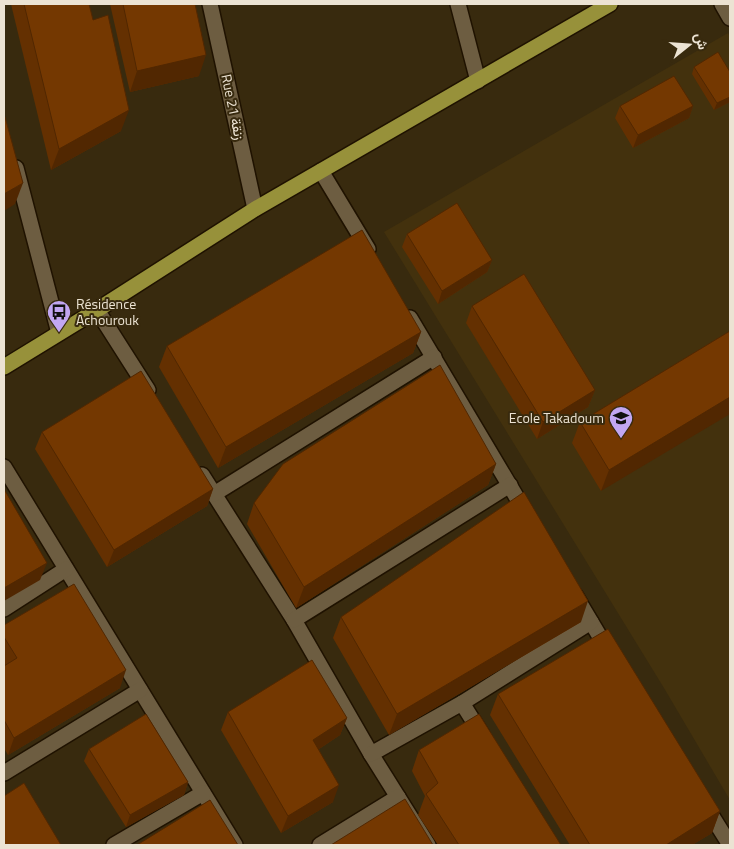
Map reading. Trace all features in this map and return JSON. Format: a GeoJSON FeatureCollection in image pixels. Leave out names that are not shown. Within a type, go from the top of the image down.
{"type":"FeatureCollection","features":[{"type":"Feature","properties":{"kind":"main road"},"geometry":{"type":"LineString","coordinates":[[4,367],[255,209],[610,4]]}},
{"type":"Feature","properties":{"kind":"street","name":"Rue 21 زنقة"},"geometry":{"type":"LineString","coordinates":[[210,4],[255,209]]}},
{"type":"Feature","properties":{"kind":"street"},"geometry":{"type":"LineString","coordinates":[[458,4],[478,81]]}},
{"type":"Feature","properties":{"kind":"street"},"geometry":{"type":"LineString","coordinates":[[722,4],[730,18]]}},
{"type":"Feature","properties":{"kind":"street"},"geometry":{"type":"LineString","coordinates":[[12,152],[59,333]]}},
{"type":"Feature","properties":{"kind":"street"},"geometry":{"type":"LineString","coordinates":[[321,171],[377,264]]}},
{"type":"Feature","properties":{"kind":"street"},"geometry":{"type":"LineString","coordinates":[[403,306],[535,528]]}},
{"type":"Feature","properties":{"kind":"street"},"geometry":{"type":"LineString","coordinates":[[97,310],[156,402]]}},
{"type":"Feature","properties":{"kind":"street"},"geometry":{"type":"LineString","coordinates":[[214,494],[434,357]]}},
{"type":"Feature","properties":{"kind":"street"},"geometry":{"type":"LineString","coordinates":[[193,460],[294,620],[371,754],[428,845]]}},
{"type":"Feature","properties":{"kind":"street"},"geometry":{"type":"LineString","coordinates":[[4,467],[235,845]]}},
{"type":"Feature","properties":{"kind":"street"},"geometry":{"type":"LineString","coordinates":[[294,620],[510,484]]}},
{"type":"Feature","properties":{"kind":"street"},"geometry":{"type":"LineString","coordinates":[[4,609],[66,569]]}},
{"type":"Feature","properties":{"kind":"street"},"geometry":{"type":"LineString","coordinates":[[565,579],[616,664]]}},
{"type":"Feature","properties":{"kind":"street"},"geometry":{"type":"LineString","coordinates":[[371,754],[462,703],[591,622]]}},
{"type":"Feature","properties":{"kind":"street"},"geometry":{"type":"LineString","coordinates":[[4,773],[140,690]]}},
{"type":"Feature","properties":{"kind":"street"},"geometry":{"type":"LineString","coordinates":[[462,703],[489,745]]}},
{"type":"Feature","properties":{"kind":"street"},"geometry":{"type":"LineString","coordinates":[[114,845],[203,793]]}},
{"type":"Feature","properties":{"kind":"street"},"geometry":{"type":"LineString","coordinates":[[699,796],[723,843]]}},
{"type":"Feature","properties":{"kind":"street"},"geometry":{"type":"LineString","coordinates":[[320,845],[398,797]]}},
{"type":"Feature","properties":{"kind":"shaded area","name":"Ecole Takadoum"},"geometry":{"type":"Polygon","coordinates":[[[728,33],[730,37],[730,800],[664,688],[384,232],[728,33]]]}},
{"type":"Feature","properties":{"kind":"building"},"geometry":{"type":"Polygon","coordinates":[[[24,4],[89,4],[93,20],[108,15],[129,110],[59,149],[24,4]]]}},
{"type":"Feature","properties":{"kind":"building"},"geometry":{"type":"Polygon","coordinates":[[[123,4],[195,4],[206,55],[137,71],[123,4]]]}},
{"type":"Feature","properties":{"kind":"building"},"geometry":{"type":"Polygon","coordinates":[[[718,52],[730,72],[730,97],[717,103],[694,67],[718,52]]]}},
{"type":"Feature","properties":{"kind":"building"},"geometry":{"type":"Polygon","coordinates":[[[674,76],[693,106],[638,135],[620,106],[674,76]]]}},
{"type":"Feature","properties":{"kind":"building"},"geometry":{"type":"Polygon","coordinates":[[[4,117],[23,183],[4,194],[4,117]]]}},
{"type":"Feature","properties":{"kind":"building"},"geometry":{"type":"Polygon","coordinates":[[[457,203],[492,260],[442,291],[407,234],[457,203]]]}},
{"type":"Feature","properties":{"kind":"building"},"geometry":{"type":"Polygon","coordinates":[[[362,230],[421,332],[226,447],[167,346],[362,230]]]}},
{"type":"Feature","properties":{"kind":"building"},"geometry":{"type":"Polygon","coordinates":[[[524,274],[595,390],[543,422],[472,306],[524,274]]]}},
{"type":"Feature","properties":{"kind":"building"},"geometry":{"type":"Polygon","coordinates":[[[730,331],[730,397],[609,470],[580,422],[730,331]]]}},
{"type":"Feature","properties":{"kind":"building"},"geometry":{"type":"Polygon","coordinates":[[[440,365],[496,464],[304,587],[254,503],[283,464],[440,365]]]}},
{"type":"Feature","properties":{"kind":"building"},"geometry":{"type":"Polygon","coordinates":[[[141,371],[213,489],[114,550],[42,432],[141,371]]]}},
{"type":"Feature","properties":{"kind":"building"},"geometry":{"type":"Polygon","coordinates":[[[4,489],[47,563],[4,588],[4,489]]]}},
{"type":"Feature","properties":{"kind":"building"},"geometry":{"type":"Polygon","coordinates":[[[524,492],[588,601],[397,714],[341,617],[524,492]]]}},
{"type":"Feature","properties":{"kind":"building"},"geometry":{"type":"Polygon","coordinates":[[[74,584],[126,670],[14,738],[4,720],[4,666],[17,658],[4,637],[4,625],[74,584]]]}},
{"type":"Feature","properties":{"kind":"building"},"geometry":{"type":"Polygon","coordinates":[[[608,629],[720,811],[666,845],[590,845],[498,694],[608,629]]]}},
{"type":"Feature","properties":{"kind":"building"},"geometry":{"type":"Polygon","coordinates":[[[312,660],[347,718],[313,740],[339,785],[288,816],[228,712],[312,660]]]}},
{"type":"Feature","properties":{"kind":"building"},"geometry":{"type":"Polygon","coordinates":[[[146,714],[188,782],[130,815],[89,749],[146,714]]]}},
{"type":"Feature","properties":{"kind":"building"},"geometry":{"type":"Polygon","coordinates":[[[479,714],[561,845],[459,845],[426,794],[438,783],[419,750],[479,714]]]}},
{"type":"Feature","properties":{"kind":"building"},"geometry":{"type":"Polygon","coordinates":[[[24,783],[61,845],[4,845],[4,796],[24,783]]]}},
{"type":"Feature","properties":{"kind":"building"},"geometry":{"type":"Polygon","coordinates":[[[405,799],[433,845],[331,845],[405,799]]]}},
{"type":"Feature","properties":{"kind":"building"},"geometry":{"type":"Polygon","coordinates":[[[210,800],[238,845],[137,845],[210,800]]]}},
{"type":"Feature","properties":{"kind":"place","name":"Résidence Achourouk"},"geometry":{"type":"Point","coordinates":[59,333]}},
{"type":"Feature","properties":{"kind":"place","name":"Ecole Takadoum"},"geometry":{"type":"Point","coordinates":[621,439]}}]}
